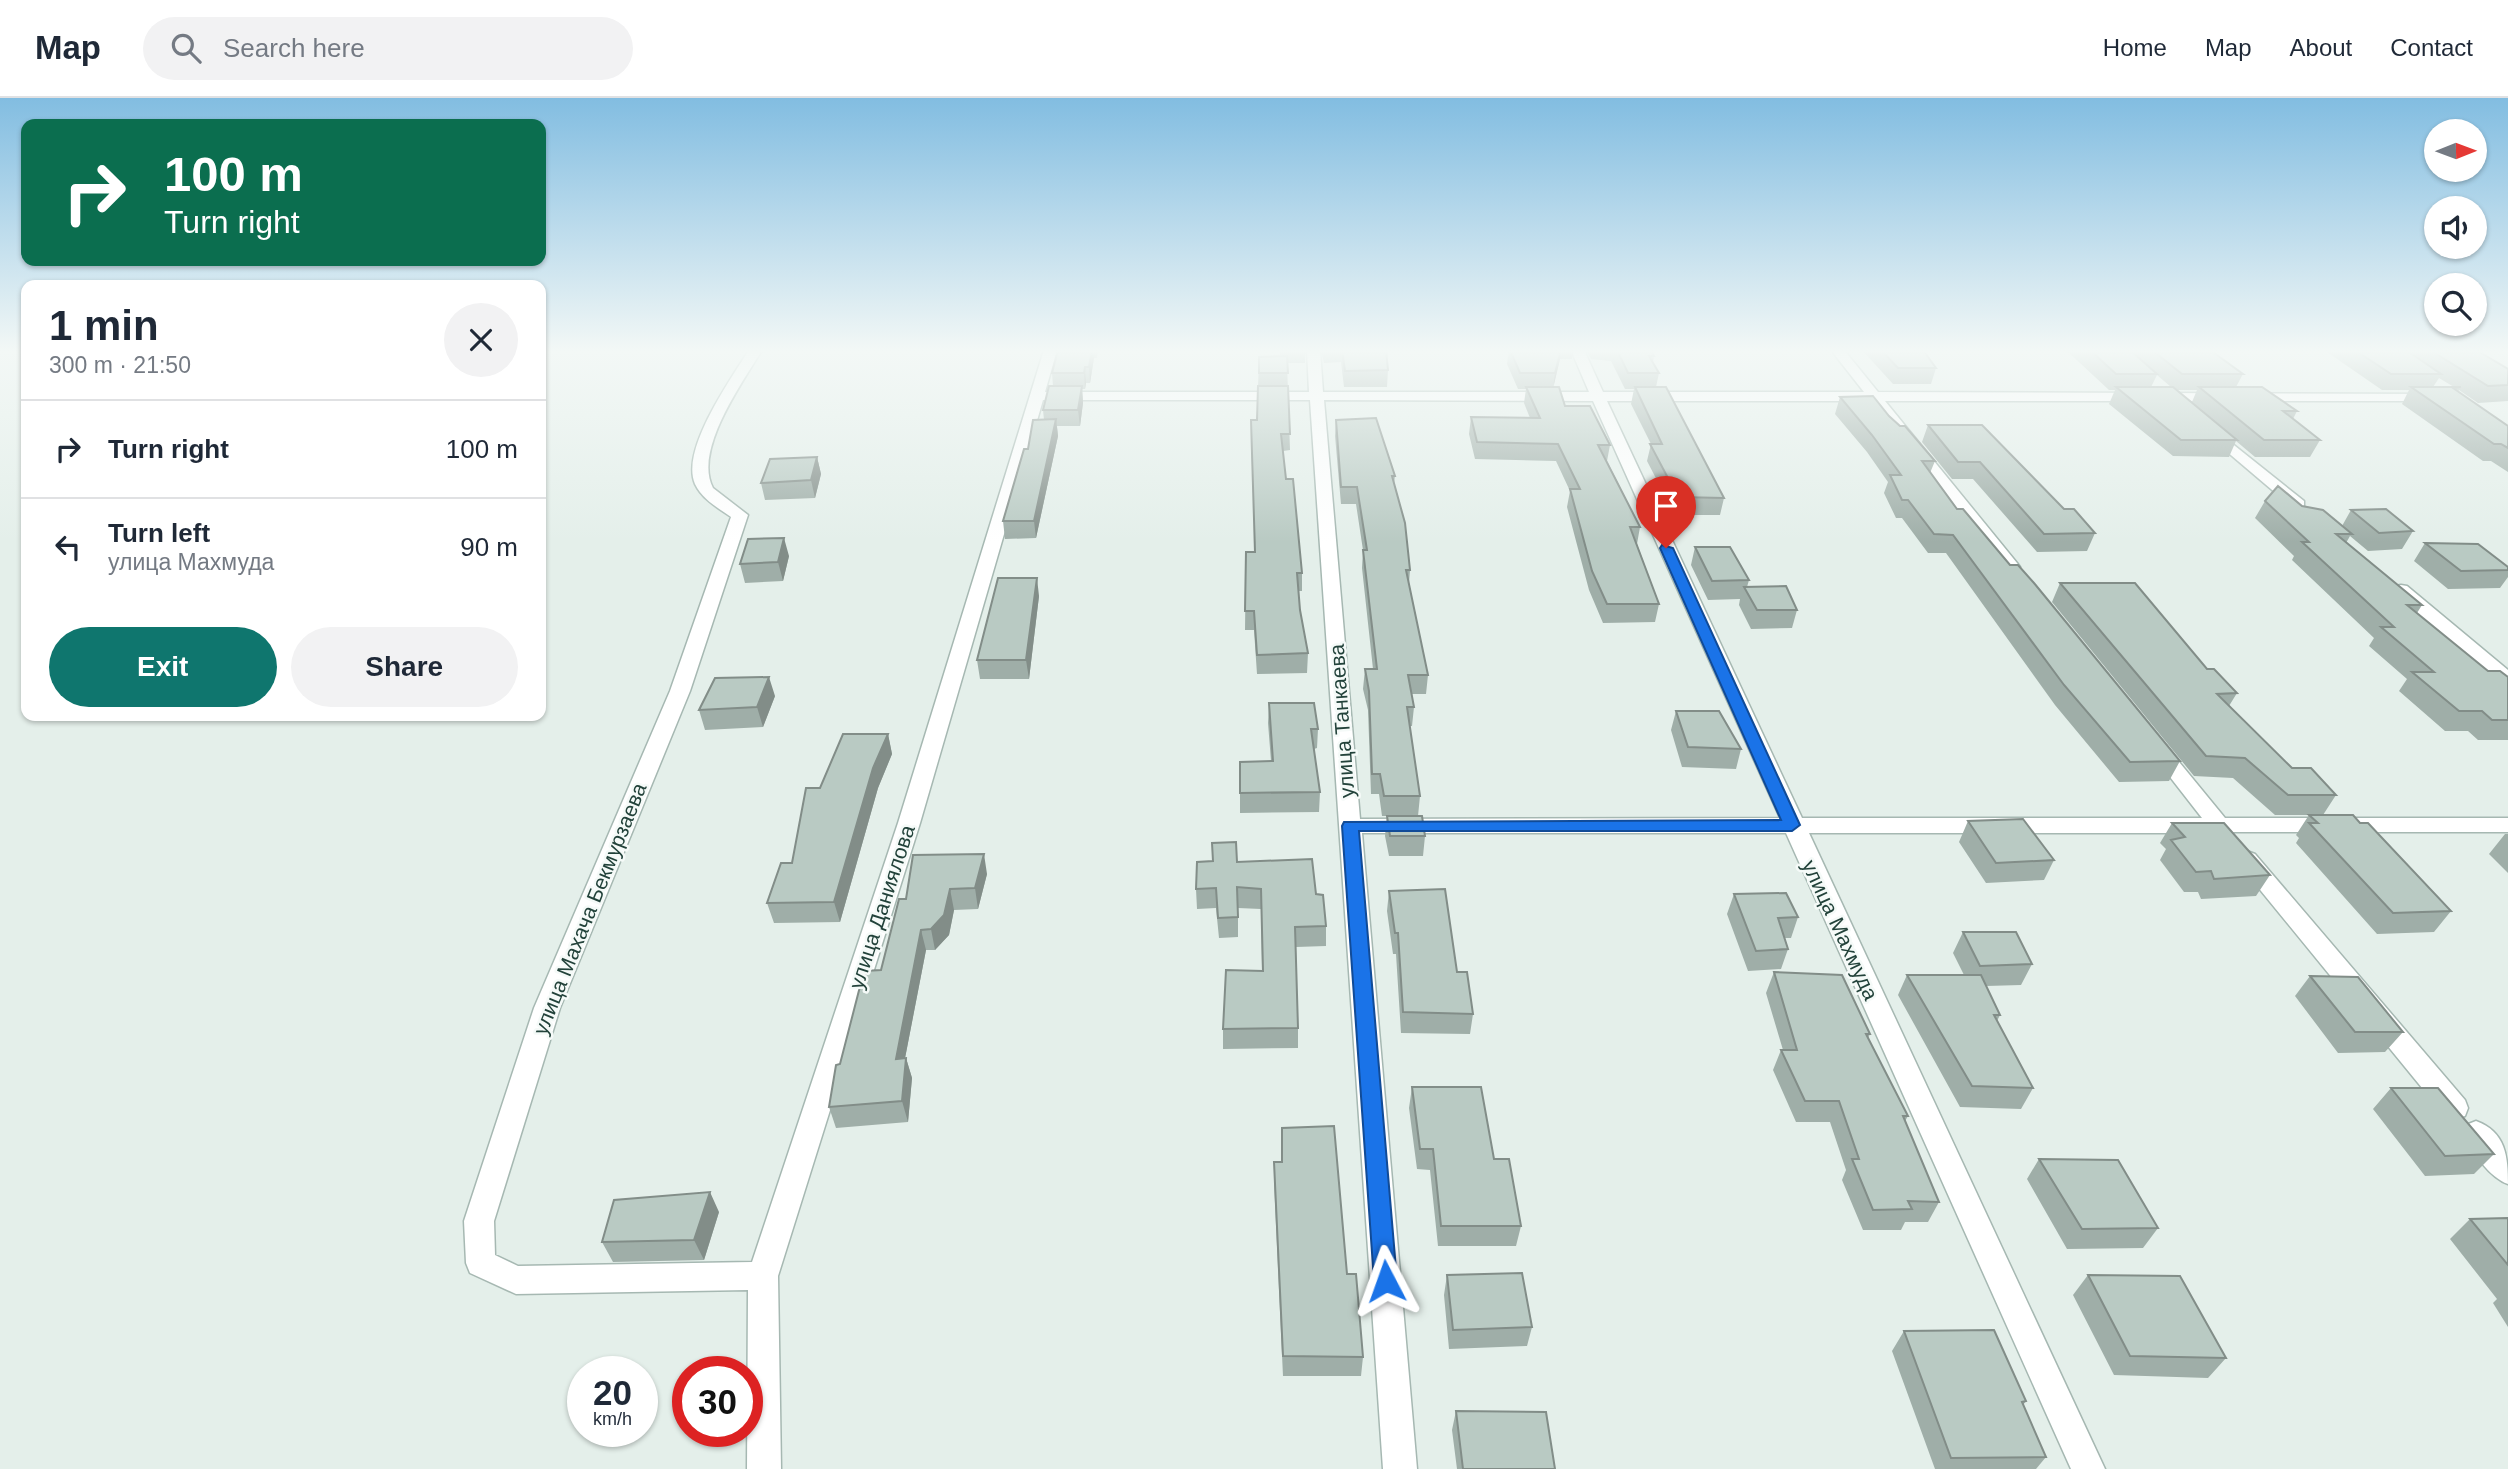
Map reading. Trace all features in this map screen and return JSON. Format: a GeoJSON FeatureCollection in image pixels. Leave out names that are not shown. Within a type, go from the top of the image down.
{"type":"FeatureCollection","features":[{"type":"Feature","properties":{"kind":"street","name":"улица Махача Бекмурзаева"},"geometry":{"type":"LineString","coordinates":[[720,414],[708,435],[701,478],[711,495],[740,515],[680,691],[547,1008],[479,1221],[481,1263],[516,1280],[763,1276]]}},
{"type":"Feature","properties":{"kind":"street","name":"улица Даниялова"},"geometry":{"type":"LineString","coordinates":[[764,1469],[763,1276],[909,823],[1032,414]]}},
{"type":"Feature","properties":{"kind":"street","name":"улица Танкаева"},"geometry":{"type":"LineString","coordinates":[[1318,414],[1400,1469]]}},
{"type":"Feature","properties":{"kind":"street","name":"улица Махмуда"},"geometry":{"type":"LineString","coordinates":[[1606,414],[2088,1469]]}},
{"type":"Feature","properties":{"kind":"street"},"geometry":{"type":"LineString","coordinates":[[1888,414],[2021,579]]}},
{"type":"Feature","properties":{"kind":"street"},"geometry":{"type":"LineString","coordinates":[[2190,414],[2307,512]]}},
{"type":"Feature","properties":{"kind":"street"},"geometry":{"type":"LineString","coordinates":[[2392,582],[2508,680]]}},
{"type":"Feature","properties":{"kind":"street"},"geometry":{"type":"LineString","coordinates":[[2150,739],[2508,1172]]}},
{"type":"Feature","properties":{"kind":"street"},"geometry":{"type":"LineString","coordinates":[[1350,826],[2508,825]]}},
{"type":"Feature","properties":{"kind":"building"},"geometry":{"type":"Polygon","coordinates":[[[1257,414],[1289,414],[1290,434],[1281,434],[1286,479],[1293,479],[1302,573],[1297,573],[1300,610],[1308,653],[1257,655],[1254,611],[1245,611],[1246,552],[1255,552],[1251,420],[1257,420],[1257,414]]]}},
{"type":"Feature","properties":{"kind":"building"},"geometry":{"type":"Polygon","coordinates":[[[1538,414],[1594,414],[1610,445],[1598,445],[1640,527],[1630,527],[1659,604],[1607,604],[1592,571],[1570,489],[1580,489],[1558,444],[1477,442],[1471,417],[1540,418],[1538,414]]]}},
{"type":"Feature","properties":{"kind":"building"},"geometry":{"type":"Polygon","coordinates":[[[1648,414],[1680,414],[1724,498],[1678,497],[1650,444],[1662,444],[1648,414]]]}},
{"type":"Feature","properties":{"kind":"building"},"geometry":{"type":"Polygon","coordinates":[[[1854,414],[1887,414],[1900,426],[1905,426],[1935,461],[1922,461],[1957,509],[1963,509],[2010,565],[2018,565],[2034,583],[2180,761],[2130,762],[2064,685],[1953,535],[1934,534],[1908,500],[1902,500],[1890,475],[1901,475],[1854,414]]]}},
{"type":"Feature","properties":{"kind":"building"},"geometry":{"type":"Polygon","coordinates":[[[2149,414],[2206,414],[2237,440],[2181,440],[2149,414]]]}},
{"type":"Feature","properties":{"kind":"building"},"geometry":{"type":"Polygon","coordinates":[[[2232,414],[2287,414],[2320,440],[2264,440],[2232,414]]]}},
{"type":"Feature","properties":{"kind":"building"},"geometry":{"type":"Polygon","coordinates":[[[2450,414],[2491,414],[2508,426],[2508,448],[2494,444],[2450,414]]]}},
{"type":"Feature","properties":{"kind":"building"},"geometry":{"type":"Polygon","coordinates":[[[1376,418],[1395,476],[1392,476],[1405,523],[1410,570],[1406,570],[1428,675],[1408,675],[1414,707],[1407,707],[1420,796],[1384,796],[1380,774],[1372,774],[1369,691],[1365,669],[1377,669],[1363,550],[1367,550],[1357,487],[1341,487],[1336,420],[1376,418]]]}},
{"type":"Feature","properties":{"kind":"building"},"geometry":{"type":"Polygon","coordinates":[[[1056,419],[1034,521],[1003,521],[1024,449],[1028,449],[1033,420],[1056,419]]]}},
{"type":"Feature","properties":{"kind":"building"},"geometry":{"type":"Polygon","coordinates":[[[1928,425],[1982,425],[2064,509],[2074,509],[2095,533],[2044,534],[1980,462],[1958,462],[1928,425]]]}},
{"type":"Feature","properties":{"kind":"building"},"geometry":{"type":"Polygon","coordinates":[[[817,457],[811,480],[761,483],[770,459],[817,457]]]}},
{"type":"Feature","properties":{"kind":"building"},"geometry":{"type":"Polygon","coordinates":[[[2278,486],[2302,506],[2323,510],[2352,534],[2336,534],[2422,605],[2407,605],[2488,671],[2500,671],[2508,677],[2508,720],[2492,720],[2482,711],[2459,711],[2412,672],[2434,672],[2381,627],[2394,627],[2302,542],[2309,542],[2265,501],[2278,486]]]}},
{"type":"Feature","properties":{"kind":"building"},"geometry":{"type":"Polygon","coordinates":[[[2386,509],[2413,531],[2379,533],[2351,510],[2386,509]]]}},
{"type":"Feature","properties":{"kind":"building"},"geometry":{"type":"Polygon","coordinates":[[[784,538],[778,562],[740,564],[748,539],[784,538]]]}},
{"type":"Feature","properties":{"kind":"building"},"geometry":{"type":"Polygon","coordinates":[[[2425,543],[2478,544],[2508,567],[2508,570],[2461,571],[2425,543]]]}},
{"type":"Feature","properties":{"kind":"building"},"geometry":{"type":"Polygon","coordinates":[[[1695,547],[1730,547],[1749,580],[1712,581],[1695,547]]]}},
{"type":"Feature","properties":{"kind":"building"},"geometry":{"type":"Polygon","coordinates":[[[998,578],[1037,578],[1026,660],[977,660],[998,578]]]}},
{"type":"Feature","properties":{"kind":"building"},"geometry":{"type":"Polygon","coordinates":[[[2060,583],[2135,583],[2207,669],[2214,669],[2237,693],[2217,694],[2292,768],[2311,768],[2336,795],[2288,795],[2245,758],[2206,756],[2060,583]]]}},
{"type":"Feature","properties":{"kind":"building"},"geometry":{"type":"Polygon","coordinates":[[[1786,586],[1797,610],[1757,610],[1744,587],[1786,586]]]}},
{"type":"Feature","properties":{"kind":"building"},"geometry":{"type":"Polygon","coordinates":[[[769,677],[757,707],[699,710],[715,678],[769,677]]]}},
{"type":"Feature","properties":{"kind":"building"},"geometry":{"type":"Polygon","coordinates":[[[1269,703],[1314,703],[1318,729],[1311,729],[1320,792],[1240,793],[1240,762],[1273,761],[1269,703]]]}},
{"type":"Feature","properties":{"kind":"building"},"geometry":{"type":"Polygon","coordinates":[[[1676,711],[1719,711],[1741,749],[1688,747],[1676,711]]]}},
{"type":"Feature","properties":{"kind":"building"},"geometry":{"type":"Polygon","coordinates":[[[843,734],[888,734],[873,768],[834,902],[767,903],[781,863],[792,863],[806,788],[820,788],[843,734]]]}},
{"type":"Feature","properties":{"kind":"building"},"geometry":{"type":"Polygon","coordinates":[[[2309,815],[2353,815],[2360,823],[2368,823],[2451,911],[2393,913],[2309,823],[2318,823],[2309,815]]]}},
{"type":"Feature","properties":{"kind":"building"},"geometry":{"type":"Polygon","coordinates":[[[1387,816],[1422,816],[1425,836],[1390,836],[1387,816]]]}},
{"type":"Feature","properties":{"kind":"building"},"geometry":{"type":"Polygon","coordinates":[[[2023,819],[2054,860],[1996,863],[1968,821],[2023,819]]]}},
{"type":"Feature","properties":{"kind":"building"},"geometry":{"type":"Polygon","coordinates":[[[2172,823],[2224,823],[2270,875],[2214,879],[2211,871],[2196,872],[2171,840],[2185,837],[2172,823]]]}},
{"type":"Feature","properties":{"kind":"building"},"geometry":{"type":"Polygon","coordinates":[[[1236,842],[1237,862],[1312,859],[1316,894],[1323,895],[1326,926],[1295,927],[1298,1028],[1223,1029],[1226,970],[1263,971],[1261,889],[1237,887],[1238,917],[1218,918],[1216,888],[1196,889],[1197,862],[1213,861],[1212,843],[1236,842]]]}},
{"type":"Feature","properties":{"kind":"building"},"geometry":{"type":"Polygon","coordinates":[[[984,854],[975,888],[950,889],[944,915],[931,929],[921,930],[896,1059],[906,1058],[902,1101],[829,1107],[836,1065],[840,1064],[864,971],[881,970],[899,899],[906,899],[913,855],[984,854]]]}},
{"type":"Feature","properties":{"kind":"building"},"geometry":{"type":"Polygon","coordinates":[[[1445,889],[1457,972],[1467,972],[1473,1014],[1403,1012],[1398,933],[1395,933],[1389,891],[1445,889]]]}},
{"type":"Feature","properties":{"kind":"building"},"geometry":{"type":"Polygon","coordinates":[[[1786,893],[1798,917],[1778,918],[1788,949],[1756,951],[1734,894],[1786,893]]]}},
{"type":"Feature","properties":{"kind":"building"},"geometry":{"type":"Polygon","coordinates":[[[1963,932],[2016,932],[2032,964],[1980,966],[1963,932]]]}},
{"type":"Feature","properties":{"kind":"building"},"geometry":{"type":"Polygon","coordinates":[[[1774,972],[1842,975],[1870,1034],[1866,1034],[1908,1116],[1903,1116],[1939,1202],[1908,1201],[1912,1209],[1873,1210],[1852,1159],[1859,1159],[1839,1101],[1805,1101],[1781,1050],[1797,1050],[1774,972]]]}},
{"type":"Feature","properties":{"kind":"building"},"geometry":{"type":"Polygon","coordinates":[[[1907,975],[1981,975],[2000,1015],[1994,1015],[2033,1088],[1972,1086],[1907,975]]]}},
{"type":"Feature","properties":{"kind":"building"},"geometry":{"type":"Polygon","coordinates":[[[2310,976],[2358,977],[2403,1032],[2355,1032],[2310,976]]]}},
{"type":"Feature","properties":{"kind":"building"},"geometry":{"type":"Polygon","coordinates":[[[1412,1087],[1481,1087],[1494,1159],[1509,1159],[1521,1226],[1441,1226],[1433,1149],[1420,1149],[1412,1087]]]}},
{"type":"Feature","properties":{"kind":"building"},"geometry":{"type":"Polygon","coordinates":[[[2391,1088],[2438,1088],[2494,1154],[2445,1156],[2391,1088]]]}},
{"type":"Feature","properties":{"kind":"building"},"geometry":{"type":"Polygon","coordinates":[[[1334,1126],[1347,1274],[1356,1274],[1363,1357],[1283,1356],[1274,1162],[1282,1162],[1282,1128],[1334,1126]]]}},
{"type":"Feature","properties":{"kind":"building"},"geometry":{"type":"Polygon","coordinates":[[[2039,1159],[2118,1160],[2158,1228],[2082,1229],[2039,1159]]]}},
{"type":"Feature","properties":{"kind":"building"},"geometry":{"type":"Polygon","coordinates":[[[710,1192],[694,1240],[602,1242],[614,1200],[710,1192]]]}},
{"type":"Feature","properties":{"kind":"building"},"geometry":{"type":"Polygon","coordinates":[[[2508,1218],[2508,1265],[2470,1219],[2508,1218]]]}},
{"type":"Feature","properties":{"kind":"building"},"geometry":{"type":"Polygon","coordinates":[[[1522,1273],[1532,1327],[1453,1330],[1447,1275],[1522,1273]]]}},
{"type":"Feature","properties":{"kind":"building"},"geometry":{"type":"Polygon","coordinates":[[[2088,1275],[2180,1276],[2226,1358],[2130,1356],[2088,1275]]]}},
{"type":"Feature","properties":{"kind":"building"},"geometry":{"type":"Polygon","coordinates":[[[1994,1330],[2026,1401],[2022,1402],[2046,1457],[1951,1458],[1904,1331],[1994,1330]]]}},
{"type":"Feature","properties":{"kind":"building"},"geometry":{"type":"Polygon","coordinates":[[[1456,1411],[1546,1412],[1555,1469],[1463,1469],[1456,1411]]]}},
{"type":"Feature","properties":{"kind":"route"},"geometry":{"type":"LineString","coordinates":[[1386,1281],[1350,826],[1792,825],[1666,548]]}}]}
